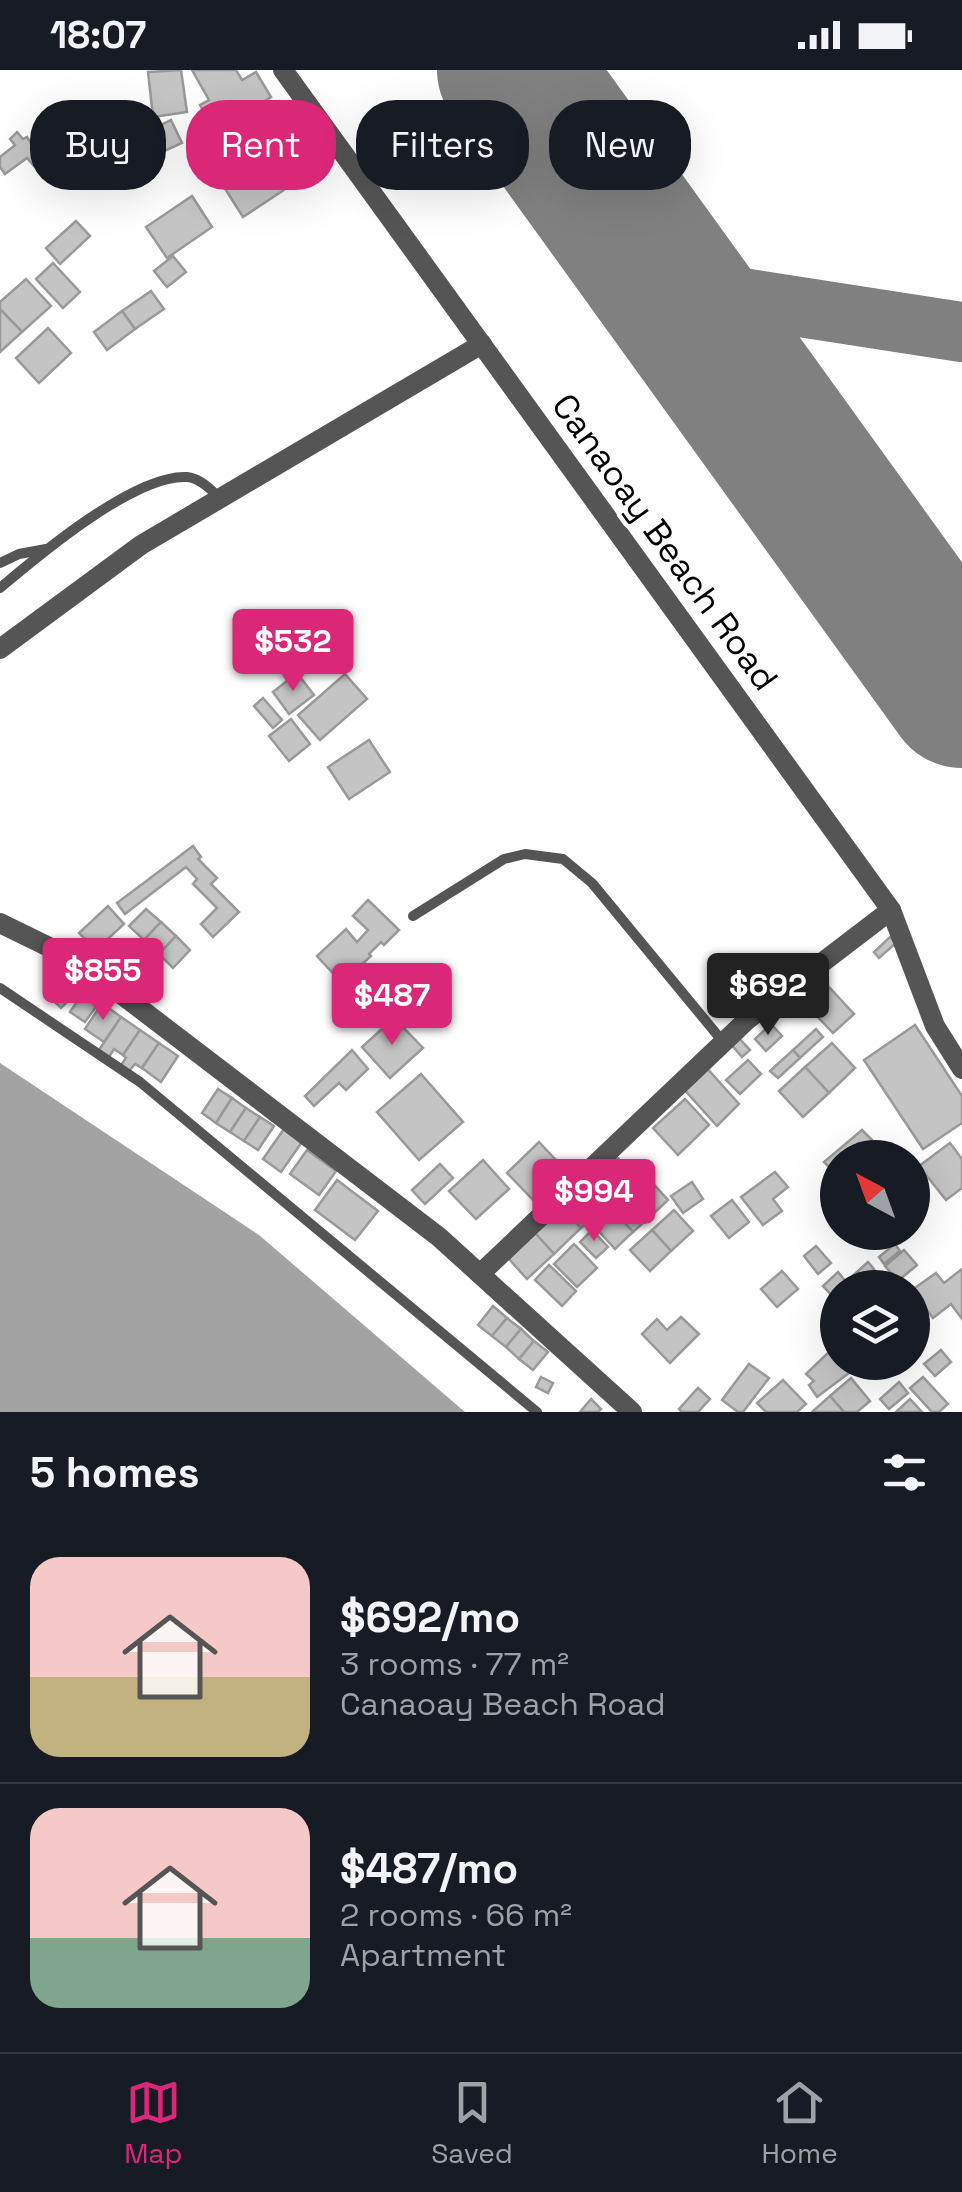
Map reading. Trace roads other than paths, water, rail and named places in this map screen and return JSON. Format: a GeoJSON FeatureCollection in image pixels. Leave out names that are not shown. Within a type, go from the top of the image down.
{"type":"FeatureCollection","features":[{"type":"Feature","properties":{"kind":"street","name":"Canaoay Beach Road"},"geometry":{"type":"LineString","coordinates":[[282,70],[891,910],[935,1026],[962,1069]]}},
{"type":"Feature","properties":{"kind":"street"},"geometry":{"type":"LineString","coordinates":[[0,650],[141,546],[482,344]]}},
{"type":"Feature","properties":{"kind":"street"},"geometry":{"type":"LineString","coordinates":[[480,1274],[769,1002],[891,910]]}},
{"type":"Feature","properties":{"kind":"street"},"geometry":{"type":"LineString","coordinates":[[0,923],[104,980],[439,1238],[632,1412]]}},
{"type":"Feature","properties":{"kind":"lane"},"geometry":{"type":"LineString","coordinates":[[0,588],[83,521],[155,483],[189,476],[206,484],[219,498]]}},
{"type":"Feature","properties":{"kind":"lane"},"geometry":{"type":"LineString","coordinates":[[0,563],[47,548]]}},
{"type":"Feature","properties":{"kind":"lane"},"geometry":{"type":"LineString","coordinates":[[412,916],[504,859],[540,854],[563,859],[592,883],[724,1042]]}},
{"type":"Feature","properties":{"kind":"lane"},"geometry":{"type":"LineString","coordinates":[[0,988],[140,1082],[537,1412]]}}]}
